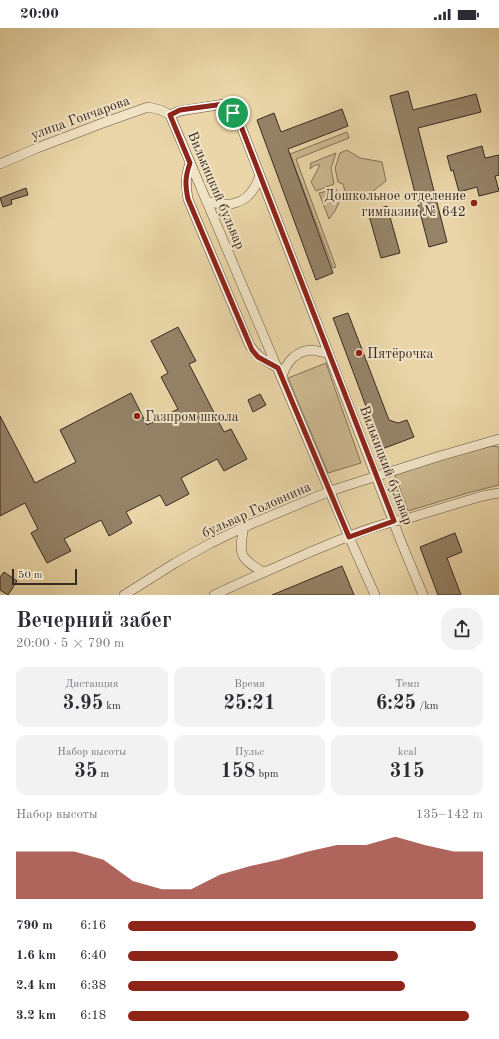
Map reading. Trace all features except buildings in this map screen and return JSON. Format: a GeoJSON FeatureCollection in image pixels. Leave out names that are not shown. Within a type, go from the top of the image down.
{"type":"FeatureCollection","features":[{"type":"Feature","properties":{"kind":"street","name":"Вилькицкий бульвар"},"geometry":{"type":"LineString","coordinates":[[375,595],[170,115],[180,110],[224,104],[239,121],[423,595]]}},
{"type":"Feature","properties":{"kind":"street","name":"улица Гончарова"},"geometry":{"type":"LineString","coordinates":[[0,164],[44,145],[148,107],[161,110],[170,115]]}},
{"type":"Feature","properties":{"kind":"street"},"geometry":{"type":"LineString","coordinates":[[190,163],[186,174],[188,199],[246,337],[252,350],[258,357],[278,368]]}},
{"type":"Feature","properties":{"kind":"street"},"geometry":{"type":"LineString","coordinates":[[206,201],[216,204],[230,205],[237,203],[254,191],[260,175]]}},
{"type":"Feature","properties":{"kind":"street"},"geometry":{"type":"LineString","coordinates":[[282,378],[283,370],[287,364],[292,358],[299,354],[314,350],[329,354]]}},
{"type":"Feature","properties":{"kind":"street","name":"бульвар Головнина"},"geometry":{"type":"LineString","coordinates":[[124,595],[175,562],[244,527],[330,491],[425,460],[499,439]]}},
{"type":"Feature","properties":{"kind":"street"},"geometry":{"type":"LineString","coordinates":[[214,595],[264,572],[349,537],[394,521],[406,519],[482,496],[499,493]]}},
{"type":"Feature","properties":{"kind":"street"},"geometry":{"type":"LineString","coordinates":[[244,527],[240,544],[242,552],[246,560],[252,566],[264,572]]}},
{"type":"Feature","properties":{"kind":"shaded area"},"geometry":{"type":"Polygon","coordinates":[[[347,132],[349,138],[296,159],[336,267],[333,268],[290,154],[347,132]]]}},
{"type":"Feature","properties":{"kind":"shaded area"},"geometry":{"type":"Polygon","coordinates":[[[347,150],[360,158],[382,162],[386,181],[369,194],[349,199],[346,195],[343,184],[338,182],[335,168],[340,153],[347,150]]]}},
{"type":"Feature","properties":{"kind":"shaded area"},"geometry":{"type":"Polygon","coordinates":[[[336,153],[331,168],[334,184],[316,191],[311,182],[320,165],[315,165],[310,169],[311,163],[336,153]]]}},
{"type":"Feature","properties":{"kind":"shaded area"},"geometry":{"type":"Polygon","coordinates":[[[336,189],[342,196],[335,211],[329,219],[319,193],[336,189]]]}},
{"type":"Feature","properties":{"kind":"shaded area"},"geometry":{"type":"Polygon","coordinates":[[[326,363],[361,463],[328,473],[288,378],[326,363]]]}},
{"type":"Feature","properties":{"kind":"shaded area"},"geometry":{"type":"Polygon","coordinates":[[[492,446],[499,447],[499,485],[408,511],[395,475],[448,457],[492,446]]]}},
{"type":"Feature","properties":{"kind":"place","name":"Дошкольное отделение гимназии № 642"},"geometry":{"type":"Point","coordinates":[474,203]}},
{"type":"Feature","properties":{"kind":"place","name":"Пятёрочка"},"geometry":{"type":"Point","coordinates":[359,353]}},
{"type":"Feature","properties":{"kind":"place","name":"Газпром школа"},"geometry":{"type":"Point","coordinates":[137,416]}},
{"type":"Feature","properties":{"kind":"route"},"geometry":{"type":"LineString","coordinates":[[224,104],[233,113],[239,121],[394,521],[349,537],[278,368],[258,357],[252,350],[188,199],[186,174],[190,163],[170,115],[180,110],[224,104]]}}]}
